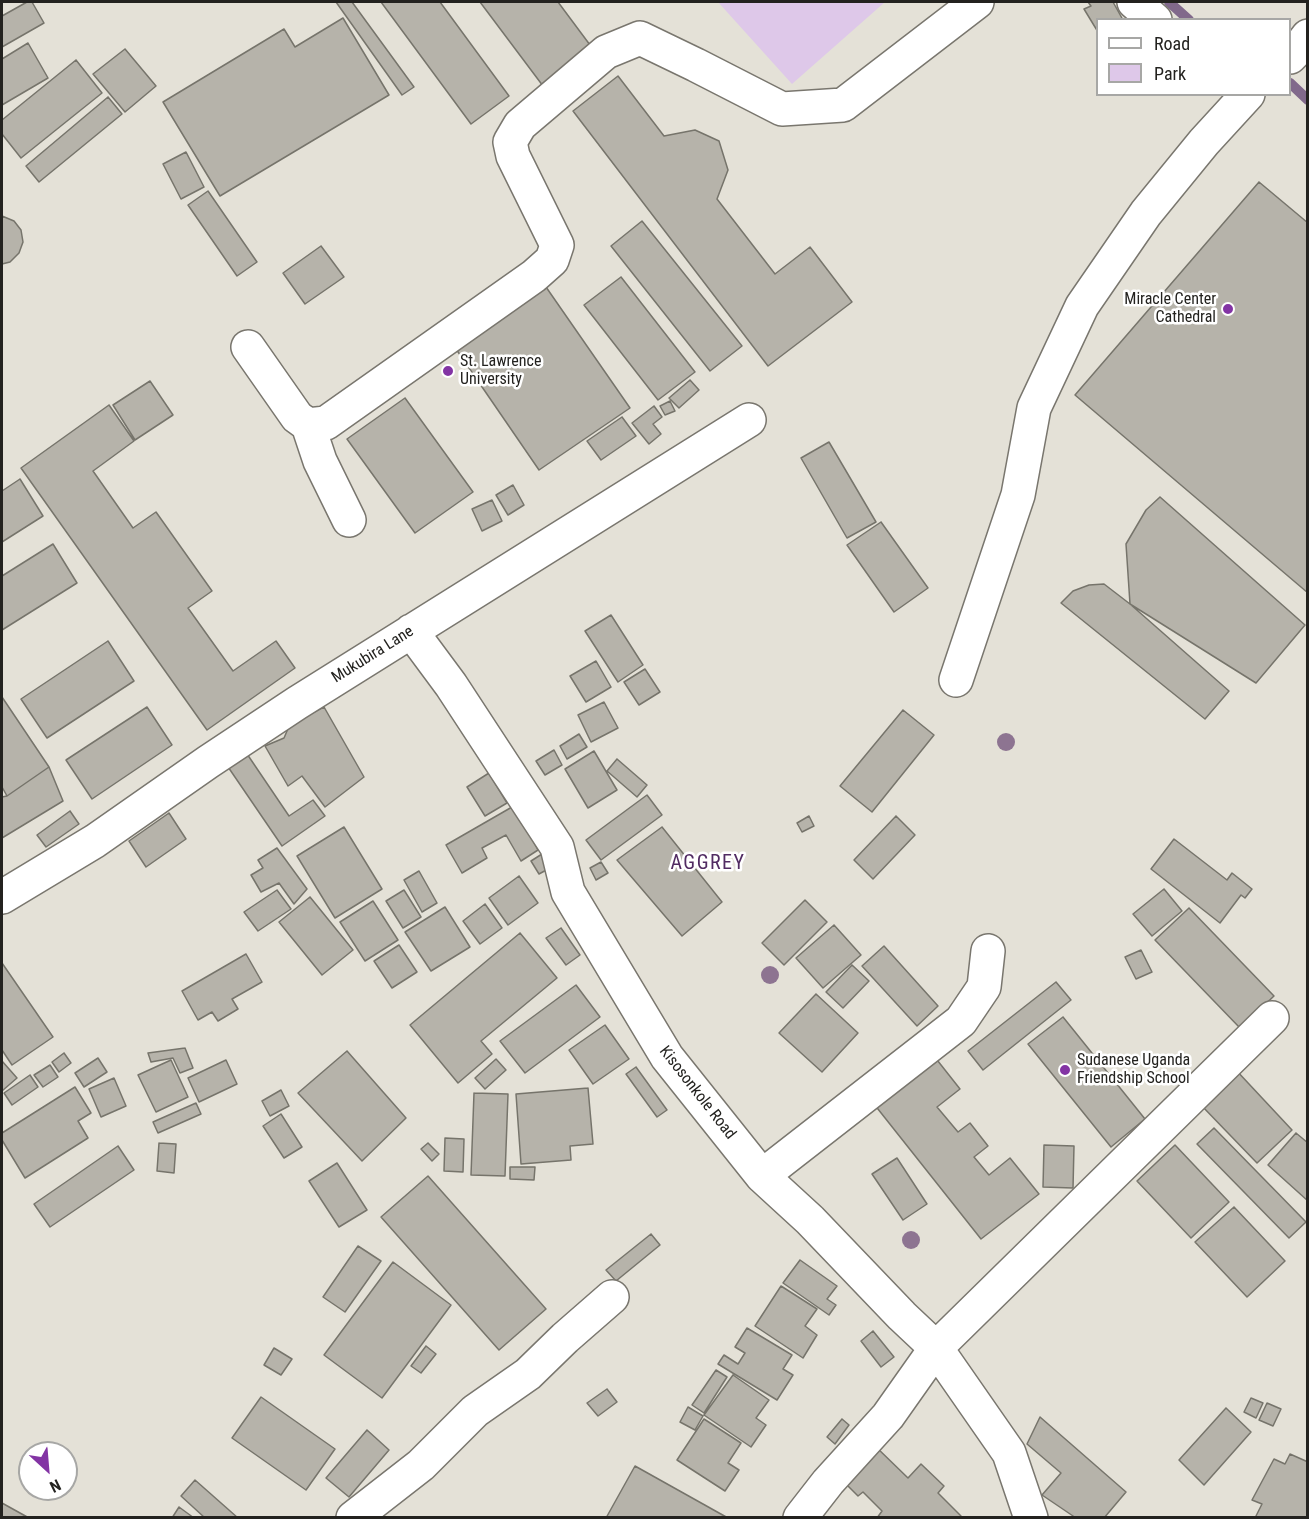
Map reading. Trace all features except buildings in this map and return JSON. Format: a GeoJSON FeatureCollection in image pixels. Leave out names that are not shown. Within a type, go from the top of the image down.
{"type":"FeatureCollection","features":[{"type":"Feature","properties":{"kind":"street"},"geometry":{"type":"LineString","coordinates":[[308,425],[326,423],[534,276],[552,260],[557,245],[513,156],[510,142],[520,125],[606,52],[640,38],[782,110],[843,105],[977,2]]}},
{"type":"Feature","properties":{"kind":"street"},"geometry":{"type":"LineString","coordinates":[[1134,2],[1153,18]]}},
{"type":"Feature","properties":{"kind":"street"},"geometry":{"type":"LineString","coordinates":[[1291,56],[1308,36]]}},
{"type":"Feature","properties":{"kind":"street"},"geometry":{"type":"LineString","coordinates":[[956,680],[1018,495],[1034,408],[1082,306],[1146,213],[1245,96]]}},
{"type":"Feature","properties":{"kind":"street"},"geometry":{"type":"LineString","coordinates":[[248,347],[297,417],[308,425],[320,461],[349,520]]}},
{"type":"Feature","properties":{"kind":"street","name":"Mukubira Lane"},"geometry":{"type":"LineString","coordinates":[[2,897],[95,841],[208,762],[411,631],[749,420]]}},
{"type":"Feature","properties":{"kind":"street","name":"Kisosonkole Road"},"geometry":{"type":"LineString","coordinates":[[411,631],[451,685],[557,847],[568,892],[667,1057],[762,1176],[810,1220],[936,1348],[1009,1453],[1031,1518]]}},
{"type":"Feature","properties":{"kind":"street"},"geometry":{"type":"LineString","coordinates":[[762,1176],[961,1021],[984,987],[988,951]]}},
{"type":"Feature","properties":{"kind":"street"},"geometry":{"type":"LineString","coordinates":[[800,1518],[828,1482],[888,1416],[936,1348],[1272,1018]]}},
{"type":"Feature","properties":{"kind":"street"},"geometry":{"type":"LineString","coordinates":[[353,1518],[421,1465],[475,1411],[528,1374],[565,1338],[612,1298]]}},
{"type":"Feature","properties":{"kind":"green space"},"geometry":{"type":"Polygon","coordinates":[[[718,2],[885,2],[792,84],[718,2]]]}},
{"type":"Feature","properties":{"kind":"waterway"},"geometry":{"type":"LineString","coordinates":[[1169,2],[1187,18]]}},
{"type":"Feature","properties":{"kind":"waterway"},"geometry":{"type":"LineString","coordinates":[[1291,84],[1308,100]]}},
{"type":"Feature","properties":{"kind":"place","name":"Miracle Center Cathedral"},"geometry":{"type":"Point","coordinates":[1228,309]}},
{"type":"Feature","properties":{"kind":"place","name":"St. Lawrence University"},"geometry":{"type":"Point","coordinates":[448,371]}},
{"type":"Feature","properties":{"kind":"place","name":"Sudanese Uganda Friendship School"},"geometry":{"type":"Point","coordinates":[1065,1070]}},
{"type":"Feature","properties":{"kind":"district","name":"AGGREY"},"geometry":{"type":"Point","coordinates":[708,864]}}]}
